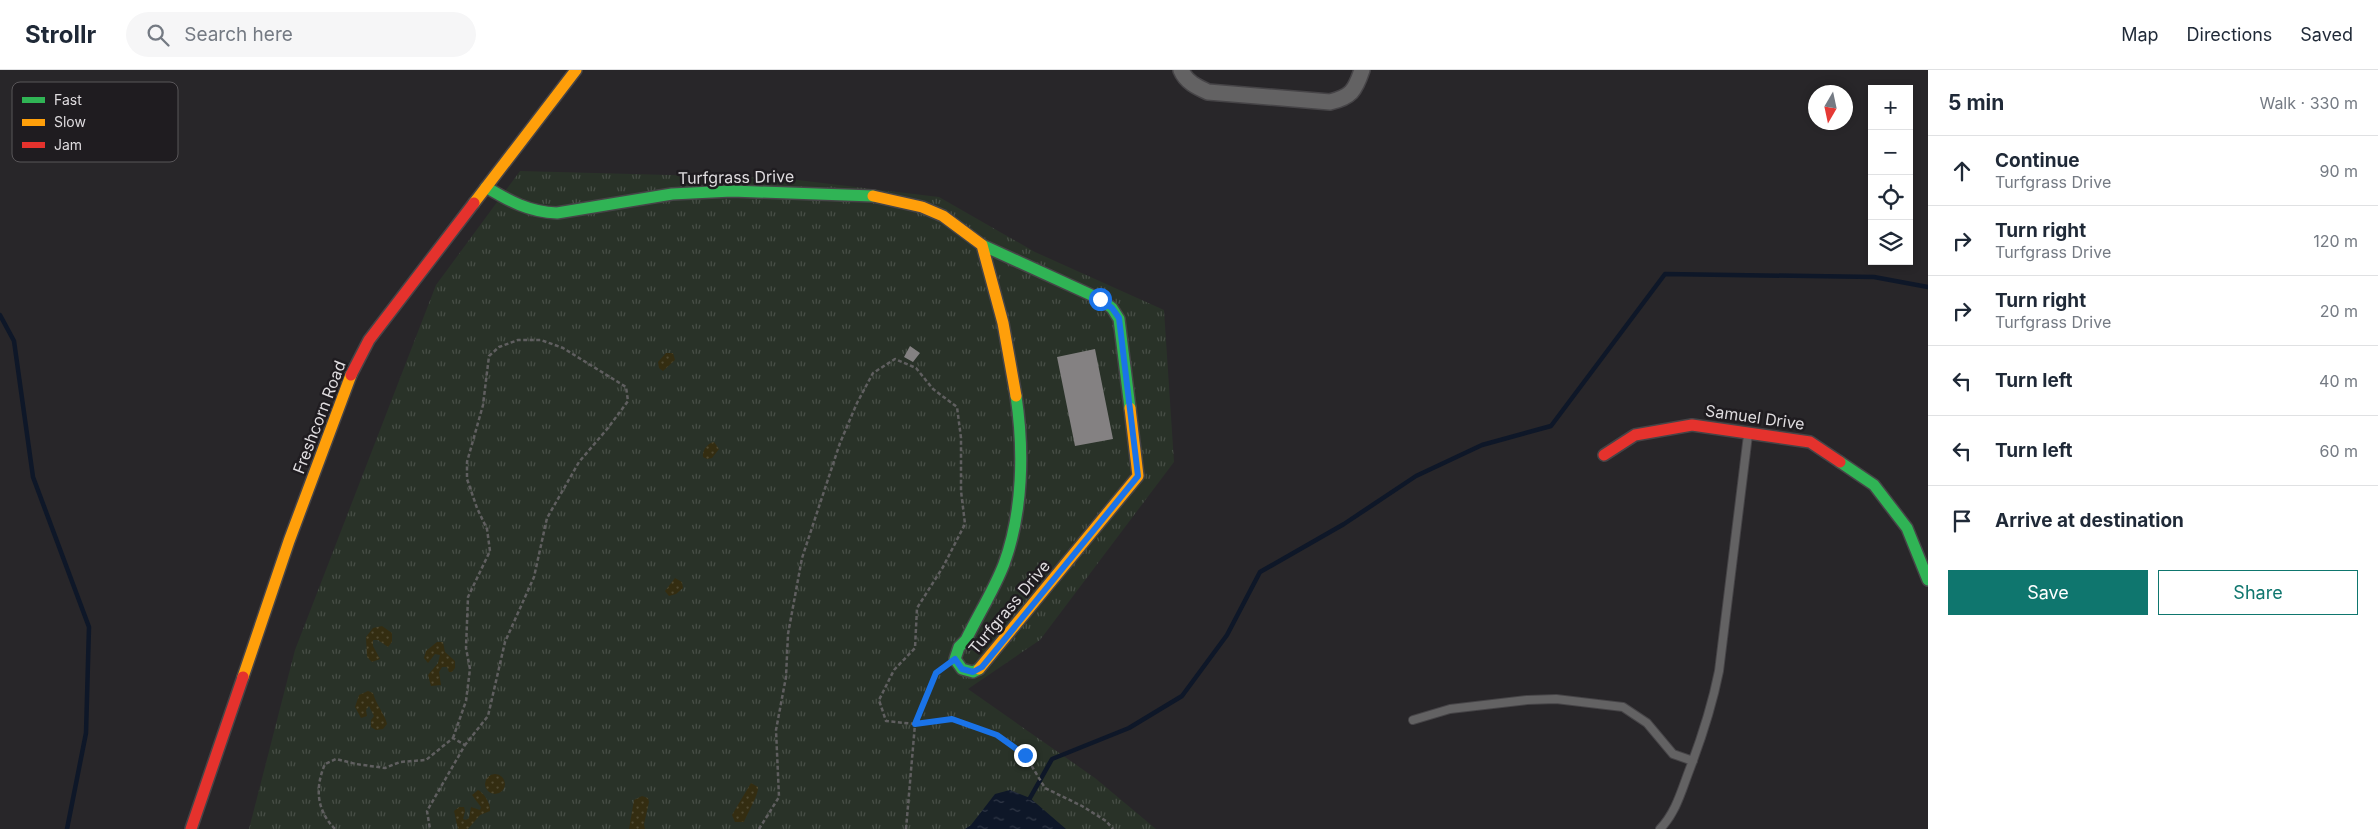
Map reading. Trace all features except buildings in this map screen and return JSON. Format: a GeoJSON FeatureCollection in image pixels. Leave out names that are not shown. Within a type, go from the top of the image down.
{"type":"FeatureCollection","features":[{"type":"Feature","properties":{"kind":"street","name":"Freshcorn Road"},"geometry":{"type":"LineString","coordinates":[[190,829],[289,541],[354,368],[369,340],[576,70]]}},
{"type":"Feature","properties":{"kind":"street"},"geometry":{"type":"LineString","coordinates":[[1181,70],[1184,76],[1194,85],[1208,92],[1330,102],[1346,98],[1356,85],[1362,70]]}},
{"type":"Feature","properties":{"kind":"street","name":"Turfgrass Drive"},"geometry":{"type":"LineString","coordinates":[[486,187],[520,206],[538,213],[557,213],[681,193],[732,191],[869,196],[894,199],[922,206],[943,216],[982,245],[1100,299],[1112,308],[1119,318],[1138,476],[982,667],[973,672],[962,669],[955,659],[959,647],[966,640],[1004,564],[1020,490],[1019,415],[1012,365],[1003,322],[982,245]]}},
{"type":"Feature","properties":{"kind":"street","name":"Samuel Drive"},"geometry":{"type":"LineString","coordinates":[[1604,455],[1635,435],[1692,425],[1810,442],[1874,486],[1907,528],[1928,580]]}},
{"type":"Feature","properties":{"kind":"lane"},"geometry":{"type":"LineString","coordinates":[[1660,829],[1671,818],[1703,737],[1719,671],[1748,433]]}},
{"type":"Feature","properties":{"kind":"lane"},"geometry":{"type":"LineString","coordinates":[[1413,720],[1450,708],[1527,700],[1556,699],[1623,707],[1646,723],[1673,754],[1693,761]]}},
{"type":"Feature","properties":{"kind":"path"},"geometry":{"type":"LineString","coordinates":[[335,829],[329,823],[318,800],[318,779],[325,764],[336,759],[384,768],[400,762],[426,760],[453,738],[466,701],[470,668],[466,648],[468,597],[490,551],[487,529],[467,479],[467,462],[483,405],[489,356],[499,347],[518,340],[541,340],[563,348],[626,387],[628,400],[608,428],[579,462],[547,518],[534,577],[505,642],[488,716],[465,745],[427,811],[430,829]]}},
{"type":"Feature","properties":{"kind":"path"},"geometry":{"type":"LineString","coordinates":[[759,829],[779,797],[776,730],[786,677],[788,634],[802,558],[840,443],[857,403],[873,373],[895,359],[916,368],[933,389],[956,407],[961,438],[961,491],[965,524],[943,567],[917,608],[915,648],[894,670],[879,700],[886,721],[915,724],[952,719],[997,735],[1025,755],[1045,788],[1082,806],[1106,821],[1113,829]]}},
{"type":"Feature","properties":{"kind":"path"},"geometry":{"type":"LineString","coordinates":[[906,829],[915,724],[936,673],[955,659]]}},
{"type":"Feature","properties":{"kind":"path"},"geometry":{"type":"LineString","coordinates":[[453,738],[465,745]]}},
{"type":"Feature","properties":{"kind":"green space"},"geometry":{"type":"Polygon","coordinates":[[[520,171],[781,178],[939,197],[1035,252],[1164,310],[1174,462],[1040,640],[968,689],[1095,778],[1156,829],[249,829],[295,650],[436,285],[520,171]]]}},
{"type":"Feature","properties":{"kind":"sand"},"geometry":{"type":"Polygon","coordinates":[[[666,353],[673,353],[675,360],[663,371],[659,368],[658,362],[666,353]]]}},
{"type":"Feature","properties":{"kind":"sand"},"geometry":{"type":"Polygon","coordinates":[[[714,442],[719,449],[712,458],[707,459],[703,457],[706,447],[714,442]]]}},
{"type":"Feature","properties":{"kind":"sand"},"geometry":{"type":"Polygon","coordinates":[[[675,578],[682,582],[683,588],[676,594],[669,596],[665,591],[675,578]]]}},
{"type":"Feature","properties":{"kind":"sand"},"geometry":{"type":"Polygon","coordinates":[[[382,626],[392,633],[392,642],[388,647],[378,640],[373,640],[373,646],[380,659],[372,662],[367,657],[366,637],[373,628],[382,626]]]}},
{"type":"Feature","properties":{"kind":"sand"},"geometry":{"type":"Polygon","coordinates":[[[437,642],[443,642],[445,652],[455,661],[455,668],[452,672],[449,672],[447,667],[442,667],[439,672],[441,685],[431,686],[428,675],[438,663],[440,655],[435,654],[428,663],[424,658],[426,651],[437,642]]]}},
{"type":"Feature","properties":{"kind":"sand"},"geometry":{"type":"Polygon","coordinates":[[[368,691],[373,693],[386,720],[387,724],[383,729],[376,730],[371,727],[371,720],[374,716],[369,706],[366,710],[367,716],[361,718],[355,707],[359,695],[368,691]]]}},
{"type":"Feature","properties":{"kind":"sand"},"geometry":{"type":"Polygon","coordinates":[[[495,774],[502,777],[505,784],[502,791],[495,794],[488,791],[485,784],[488,777],[495,774]]]}},
{"type":"Feature","properties":{"kind":"sand"},"geometry":{"type":"Polygon","coordinates":[[[751,783],[758,787],[755,799],[744,822],[735,822],[732,815],[751,783]]]}},
{"type":"Feature","properties":{"kind":"sand"},"geometry":{"type":"Polygon","coordinates":[[[478,790],[487,799],[490,811],[480,815],[468,829],[458,829],[454,811],[459,807],[464,807],[463,819],[466,820],[469,818],[471,807],[480,810],[481,807],[472,795],[478,790]]]}},
{"type":"Feature","properties":{"kind":"sand"},"geometry":{"type":"Polygon","coordinates":[[[642,796],[648,798],[649,802],[644,824],[645,829],[629,829],[634,800],[642,796]]]}},
{"type":"Feature","properties":{"kind":"water"},"geometry":{"type":"Polygon","coordinates":[[[1010,790],[1030,798],[1066,829],[965,829],[971,825],[995,794],[1010,790]]]}},
{"type":"Feature","properties":{"kind":"waterway"},"geometry":{"type":"LineString","coordinates":[[1030,798],[1052,759],[1129,728],[1182,696],[1227,635],[1260,572],[1344,524],[1416,476],[1482,445],[1551,426],[1665,274],[1874,277],[1928,287]]}},
{"type":"Feature","properties":{"kind":"waterway"},"geometry":{"type":"LineString","coordinates":[[0,315],[14,341],[33,477],[89,627],[86,733],[67,829]]}},
{"type":"Feature","properties":{"kind":"traffic: fast"},"geometry":{"type":"LineString","coordinates":[[486,187],[528,208],[557,213],[672,194],[732,191],[873,196]]}},
{"type":"Feature","properties":{"kind":"traffic: fast"},"geometry":{"type":"LineString","coordinates":[[982,245],[1100,299],[1112,308],[1119,319],[1130,408]]}},
{"type":"Feature","properties":{"kind":"traffic: fast"},"geometry":{"type":"LineString","coordinates":[[979,669],[973,672],[962,669],[955,659],[959,647],[966,640],[996,583],[1004,564],[1015,523],[1021,459],[1016,396]]}},
{"type":"Feature","properties":{"kind":"traffic: fast"},"geometry":{"type":"LineString","coordinates":[[1840,462],[1874,485],[1907,528],[1928,580]]}},
{"type":"Feature","properties":{"kind":"traffic: slow"},"geometry":{"type":"LineString","coordinates":[[474,203],[576,70]]}},
{"type":"Feature","properties":{"kind":"traffic: slow"},"geometry":{"type":"LineString","coordinates":[[873,196],[922,207],[943,216],[982,245],[1003,323],[1016,396]]}},
{"type":"Feature","properties":{"kind":"traffic: slow"},"geometry":{"type":"LineString","coordinates":[[243,677],[289,541],[351,375]]}},
{"type":"Feature","properties":{"kind":"traffic: slow"},"geometry":{"type":"LineString","coordinates":[[979,669],[1138,476],[1130,408]]}},
{"type":"Feature","properties":{"kind":"traffic: jam"},"geometry":{"type":"LineString","coordinates":[[351,375],[369,340],[474,203]]}},
{"type":"Feature","properties":{"kind":"traffic: jam"},"geometry":{"type":"LineString","coordinates":[[1604,455],[1635,435],[1692,425],[1810,442],[1840,462]]}},
{"type":"Feature","properties":{"kind":"traffic: jam"},"geometry":{"type":"LineString","coordinates":[[191,829],[243,677]]}},
{"type":"Feature","properties":{"kind":"route"},"geometry":{"type":"LineString","coordinates":[[1025,755],[997,735],[952,719],[915,724],[936,673],[955,659],[962,669],[973,672],[982,667],[1138,476],[1119,318],[1112,308],[1100,299]]}}]}
